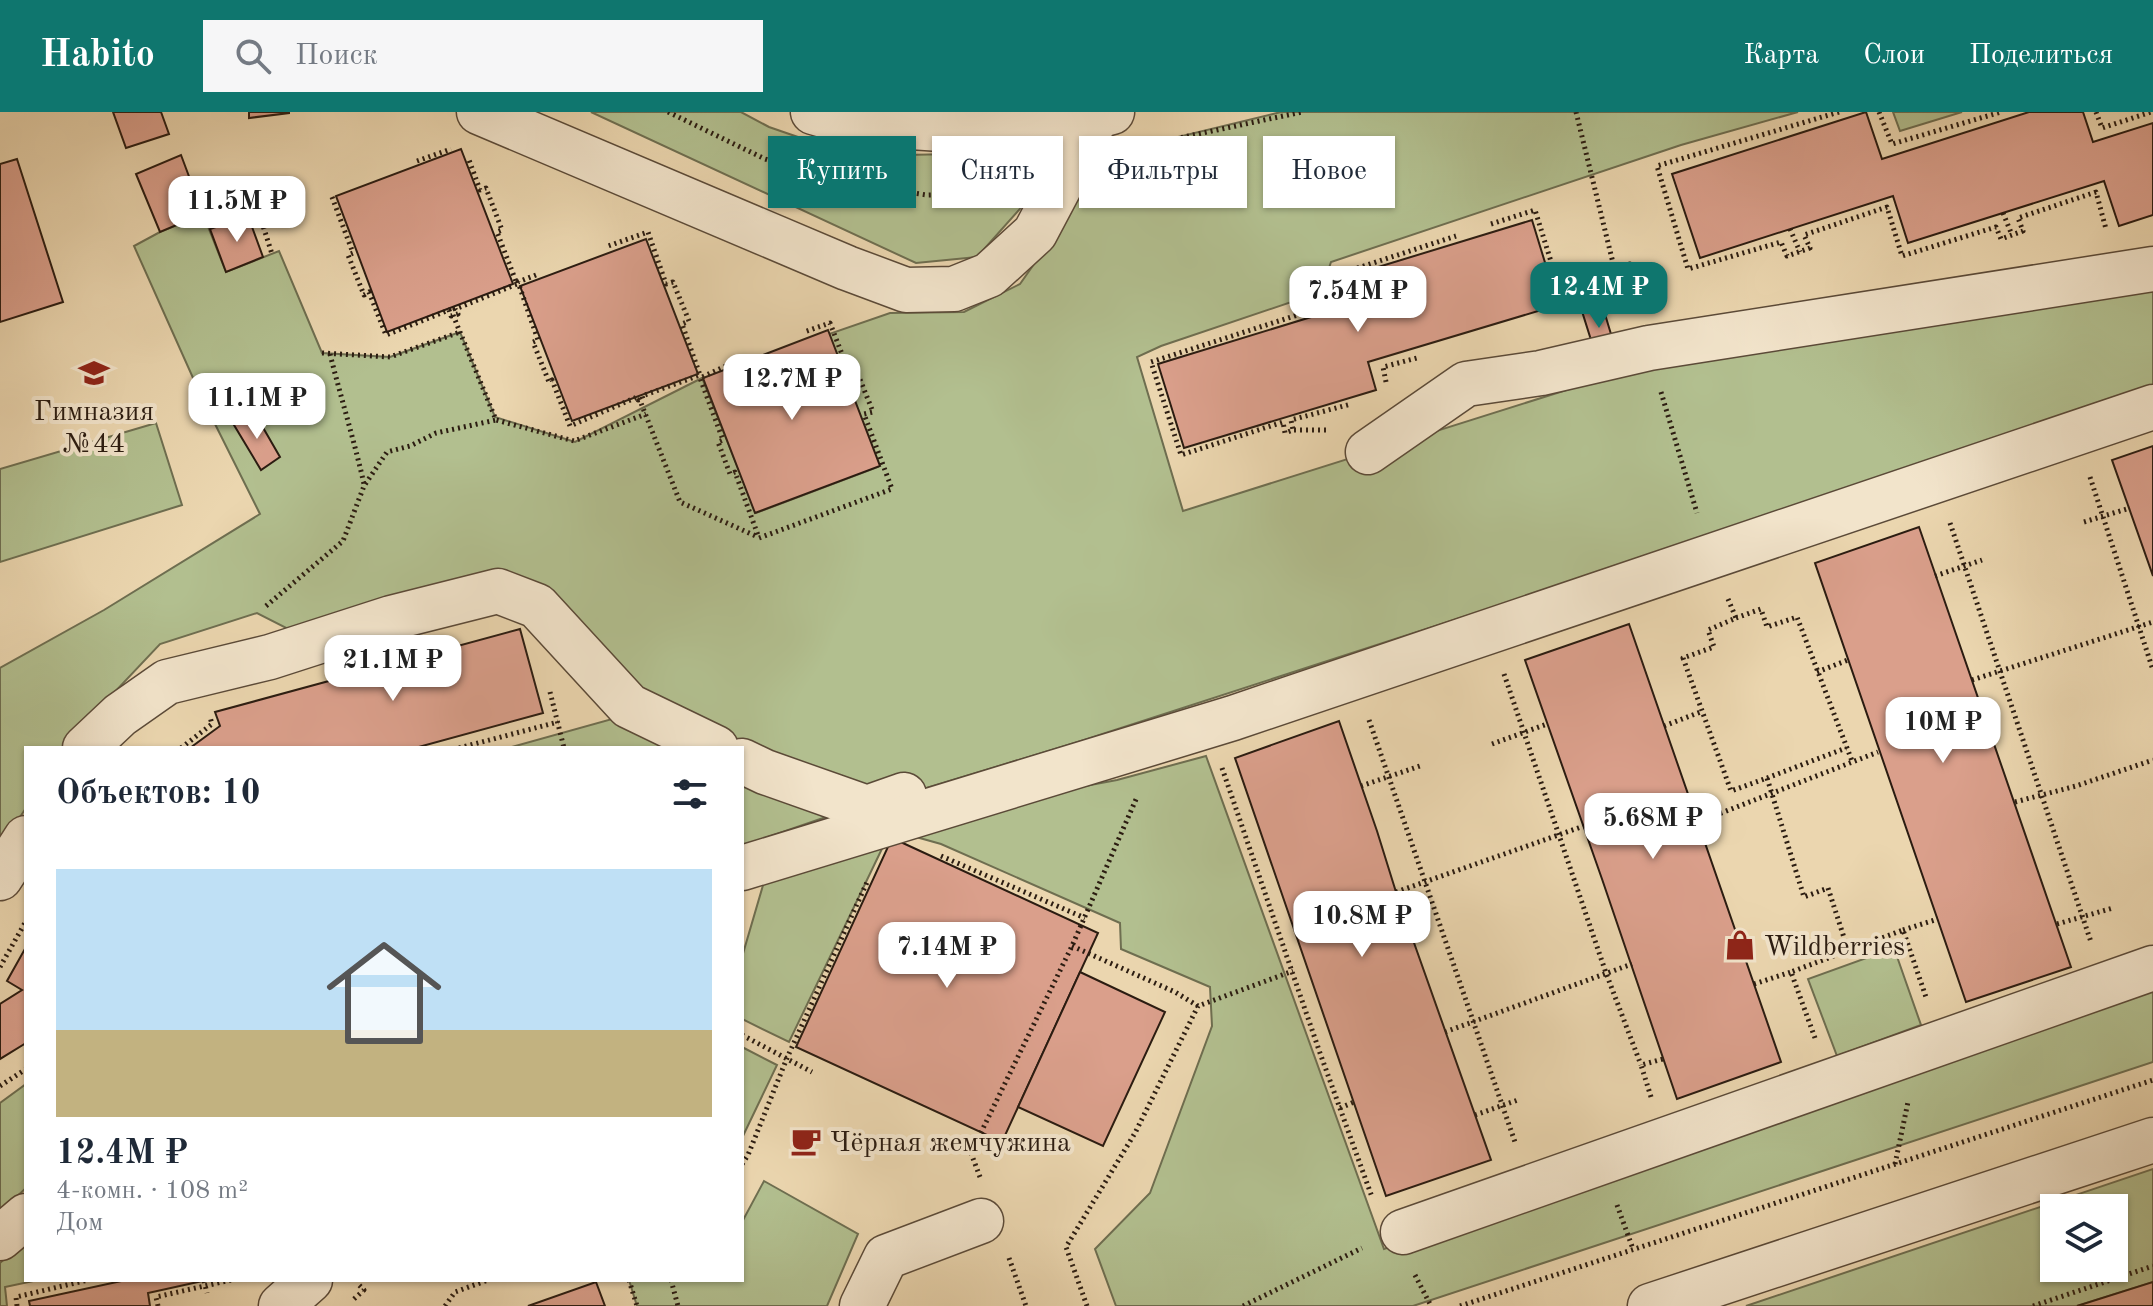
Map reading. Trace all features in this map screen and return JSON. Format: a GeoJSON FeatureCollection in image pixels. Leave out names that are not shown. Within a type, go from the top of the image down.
{"type":"FeatureCollection","features":[{"type":"Feature","properties":{"kind":"street"},"geometry":{"type":"LineString","coordinates":[[813,112],[851,123],[941,129],[1105,114]]}},
{"type":"Feature","properties":{"kind":"street"},"geometry":{"type":"LineString","coordinates":[[472,128],[906,290],[954,289],[989,275],[1035,233],[1105,114]]}},
{"type":"Feature","properties":{"kind":"street"},"geometry":{"type":"LineString","coordinates":[[1354,441],[1466,384],[1541,373],[1649,348],[2153,269]]}},
{"type":"Feature","properties":{"kind":"street"},"geometry":{"type":"LineString","coordinates":[[744,867],[1210,744],[2153,407]]}},
{"type":"Feature","properties":{"kind":"street"},"geometry":{"type":"LineString","coordinates":[[87,746],[120,715],[167,682],[270,657],[391,618],[498,591],[537,606],[629,706],[712,746]]}},
{"type":"Feature","properties":{"kind":"street"},"geometry":{"type":"LineString","coordinates":[[744,762],[867,808],[1162,714],[1210,744]]}},
{"type":"Feature","properties":{"kind":"street"},"geometry":{"type":"LineString","coordinates":[[0,878],[24,841]]}},
{"type":"Feature","properties":{"kind":"street"},"geometry":{"type":"LineString","coordinates":[[1395,1234],[2153,968]]}},
{"type":"Feature","properties":{"kind":"street"},"geometry":{"type":"LineString","coordinates":[[1650,1306],[2153,1140]]}},
{"type":"Feature","properties":{"kind":"street"},"geometry":{"type":"LineString","coordinates":[[0,1238],[24,1218]]}},
{"type":"Feature","properties":{"kind":"street"},"geometry":{"type":"LineString","coordinates":[[862,1306],[886,1257],[981,1221]]}},
{"type":"Feature","properties":{"kind":"street"},"geometry":{"type":"LineString","coordinates":[[281,1306],[308,1282]]}},
{"type":"Feature","properties":{"kind":"path"},"geometry":{"type":"LineString","coordinates":[[1188,136],[1302,112]]}},
{"type":"Feature","properties":{"kind":"path"},"geometry":{"type":"LineString","coordinates":[[1839,112],[1657,166],[1688,269],[1781,242],[1787,256],[1800,252],[1810,248],[1804,235],[1887,207],[1902,256],[1996,227],[2001,239],[2023,231],[2018,218],[2096,192],[2109,240]]}},
{"type":"Feature","properties":{"kind":"path"},"geometry":{"type":"LineString","coordinates":[[1879,112],[1892,144],[2001,112]]}},
{"type":"Feature","properties":{"kind":"path"},"geometry":{"type":"LineString","coordinates":[[2096,112],[2102,128],[2151,112]]}},
{"type":"Feature","properties":{"kind":"path"},"geometry":{"type":"LineString","coordinates":[[417,161],[472,128]]}},
{"type":"Feature","properties":{"kind":"path"},"geometry":{"type":"LineString","coordinates":[[332,197],[353,253],[348,255],[353,268],[364,295],[369,292],[386,335],[449,310],[451,316],[458,314],[455,309],[517,284],[497,232],[502,230],[486,188],[480,190],[468,156]]}},
{"type":"Feature","properties":{"kind":"path"},"geometry":{"type":"LineString","coordinates":[[258,210],[272,254]]}},
{"type":"Feature","properties":{"kind":"path"},"geometry":{"type":"LineString","coordinates":[[1491,224],[1535,210],[1566,310]]}},
{"type":"Feature","properties":{"kind":"path"},"geometry":{"type":"LineString","coordinates":[[2003,213],[2012,235]]}},
{"type":"Feature","properties":{"kind":"path"},"geometry":{"type":"LineString","coordinates":[[1790,229],[1800,252]]}},
{"type":"Feature","properties":{"kind":"path"},"geometry":{"type":"LineString","coordinates":[[536,275],[518,282],[538,340],[533,342],[570,426],[637,397],[638,400],[643,399],[642,396],[700,375],[682,324],[689,321],[673,282],[666,284],[648,232],[608,246]]}},
{"type":"Feature","properties":{"kind":"path"},"geometry":{"type":"LineString","coordinates":[[1333,303],[1341,301],[1333,276],[1456,236]]}},
{"type":"Feature","properties":{"kind":"path"},"geometry":{"type":"LineString","coordinates":[[450,308],[496,420]]}},
{"type":"Feature","properties":{"kind":"path"},"geometry":{"type":"LineString","coordinates":[[1313,310],[1151,362],[1181,455],[1283,422],[1285,433],[1293,430],[1291,420],[1360,401]]}},
{"type":"Feature","properties":{"kind":"path"},"geometry":{"type":"LineString","coordinates":[[639,396],[680,502],[759,538],[892,489],[864,414],[873,412],[859,377],[852,380],[830,323],[804,332]]}},
{"type":"Feature","properties":{"kind":"path"},"geometry":{"type":"LineString","coordinates":[[322,353],[390,357],[460,332]]}},
{"type":"Feature","properties":{"kind":"path"},"geometry":{"type":"LineString","coordinates":[[330,354],[343,408],[354,436],[364,486]]}},
{"type":"Feature","properties":{"kind":"path"},"geometry":{"type":"LineString","coordinates":[[1388,394],[1383,367],[1424,356]]}},
{"type":"Feature","properties":{"kind":"path"},"geometry":{"type":"LineString","coordinates":[[726,366],[700,378],[723,440],[718,442],[730,474],[735,472],[759,538]]}},
{"type":"Feature","properties":{"kind":"path"},"geometry":{"type":"LineString","coordinates":[[264,608],[343,541],[364,486],[387,452],[410,446],[436,433],[496,420],[574,441],[646,414]]}},
{"type":"Feature","properties":{"kind":"path"},"geometry":{"type":"LineString","coordinates":[[1294,430],[1354,441]]}},
{"type":"Feature","properties":{"kind":"path"},"geometry":{"type":"LineString","coordinates":[[2088,471],[2153,670]]}},
{"type":"Feature","properties":{"kind":"path"},"geometry":{"type":"LineString","coordinates":[[2084,522],[2130,508]]}},
{"type":"Feature","properties":{"kind":"path"},"geometry":{"type":"LineString","coordinates":[[1948,518],[2105,985]]}},
{"type":"Feature","properties":{"kind":"path"},"geometry":{"type":"LineString","coordinates":[[1935,576],[1982,560]]}},
{"type":"Feature","properties":{"kind":"path"},"geometry":{"type":"LineString","coordinates":[[1724,590],[1736,618]]}},
{"type":"Feature","properties":{"kind":"path"},"geometry":{"type":"LineString","coordinates":[[1846,748],[1731,791],[1683,658],[1714,647],[1708,630],[1761,609],[1767,627],[1797,617],[1852,761]]}},
{"type":"Feature","properties":{"kind":"path"},"geometry":{"type":"LineString","coordinates":[[1972,680],[2153,622]]}},
{"type":"Feature","properties":{"kind":"path"},"geometry":{"type":"LineString","coordinates":[[1817,672],[1848,660]]}},
{"type":"Feature","properties":{"kind":"path"},"geometry":{"type":"LineString","coordinates":[[1501,665],[1606,973],[1641,1065]]}},
{"type":"Feature","properties":{"kind":"path"},"geometry":{"type":"LineString","coordinates":[[1365,709],[1531,1187]]}},
{"type":"Feature","properties":{"kind":"path"},"geometry":{"type":"LineString","coordinates":[[1664,726],[1703,711]]}},
{"type":"Feature","properties":{"kind":"path"},"geometry":{"type":"LineString","coordinates":[[467,746],[558,722]]}},
{"type":"Feature","properties":{"kind":"path"},"geometry":{"type":"LineString","coordinates":[[1492,744],[1547,724]]}},
{"type":"Feature","properties":{"kind":"path"},"geometry":{"type":"LineString","coordinates":[[1210,744],[1340,1108],[1395,1234],[1243,1306]]}},
{"type":"Feature","properties":{"kind":"path"},"geometry":{"type":"LineString","coordinates":[[1698,822],[1878,752]]}},
{"type":"Feature","properties":{"kind":"path"},"geometry":{"type":"LineString","coordinates":[[2015,802],[2076,786],[2153,760]]}},
{"type":"Feature","properties":{"kind":"path"},"geometry":{"type":"LineString","coordinates":[[1361,786],[1420,766]]}},
{"type":"Feature","properties":{"kind":"path"},"geometry":{"type":"LineString","coordinates":[[1767,778],[1804,897],[1828,888],[1848,950]]}},
{"type":"Feature","properties":{"kind":"path"},"geometry":{"type":"LineString","coordinates":[[1396,892],[1584,826]]}},
{"type":"Feature","properties":{"kind":"path"},"geometry":{"type":"LineString","coordinates":[[934,852],[1085,918]]}},
{"type":"Feature","properties":{"kind":"path"},"geometry":{"type":"LineString","coordinates":[[744,1161],[874,867]]}},
{"type":"Feature","properties":{"kind":"path"},"geometry":{"type":"LineString","coordinates":[[2057,924],[2113,908]]}},
{"type":"Feature","properties":{"kind":"path"},"geometry":{"type":"LineString","coordinates":[[1754,984],[1938,919]]}},
{"type":"Feature","properties":{"kind":"path"},"geometry":{"type":"LineString","coordinates":[[0,967],[24,925]]}},
{"type":"Feature","properties":{"kind":"path"},"geometry":{"type":"LineString","coordinates":[[1903,930],[1942,1042]]}},
{"type":"Feature","properties":{"kind":"path"},"geometry":{"type":"LineString","coordinates":[[971,1153],[1072,946],[1175,992],[1198,1006]]}},
{"type":"Feature","properties":{"kind":"path"},"geometry":{"type":"LineString","coordinates":[[1445,1032],[1632,964]]}},
{"type":"Feature","properties":{"kind":"path"},"geometry":{"type":"LineString","coordinates":[[1087,1306],[1066,1247],[1135,1133],[1198,1006],[1293,971]]}},
{"type":"Feature","properties":{"kind":"path"},"geometry":{"type":"LineString","coordinates":[[1791,972],[1831,1082]]}},
{"type":"Feature","properties":{"kind":"path"},"geometry":{"type":"LineString","coordinates":[[744,1036],[812,1072]]}},
{"type":"Feature","properties":{"kind":"path"},"geometry":{"type":"LineString","coordinates":[[0,1086],[24,1070]]}},
{"type":"Feature","properties":{"kind":"path"},"geometry":{"type":"LineString","coordinates":[[1460,1306],[2153,1080]]}},
{"type":"Feature","properties":{"kind":"path"},"geometry":{"type":"LineString","coordinates":[[1475,1115],[1518,1100]]}},
{"type":"Feature","properties":{"kind":"path"},"geometry":{"type":"LineString","coordinates":[[1340,1108],[1354,1102]]}},
{"type":"Feature","properties":{"kind":"path"},"geometry":{"type":"LineString","coordinates":[[2033,1306],[2153,1266]]}},
{"type":"Feature","properties":{"kind":"path"},"geometry":{"type":"LineString","coordinates":[[1416,1276],[1431,1306]]}},
{"type":"Feature","properties":{"kind":"path"},"geometry":{"type":"LineString","coordinates":[[17,1306],[16,1297],[80,1282]]}},
{"type":"Feature","properties":{"kind":"path"},"geometry":{"type":"LineString","coordinates":[[204,1282],[207,1293]]}},
{"type":"Feature","properties":{"kind":"path"},"geometry":{"type":"LineString","coordinates":[[158,1306],[156,1297],[222,1282]]}},
{"type":"Feature","properties":{"kind":"path"},"geometry":{"type":"LineString","coordinates":[[445,1306],[455,1292],[482,1282]]}},
{"type":"Feature","properties":{"kind":"path"},"geometry":{"type":"LineString","coordinates":[[630,1282],[637,1306]]}},
{"type":"Feature","properties":{"kind":"path"},"geometry":{"type":"LineString","coordinates":[[672,1282],[678,1306]]}},
{"type":"Feature","properties":{"kind":"green space"},"geometry":{"type":"Polygon","coordinates":[[[591,112],[741,112],[795,136],[768,136],[768,194],[591,112]]]}},
{"type":"Feature","properties":{"kind":"green space"},"geometry":{"type":"Polygon","coordinates":[[[1281,112],[1798,112],[1681,145],[1331,262],[1321,292],[1137,357],[1183,511],[1652,363],[2153,287],[2153,393],[1084,740],[900,796],[769,755],[639,689],[549,590],[296,633],[257,613],[160,644],[73,736],[67,746],[24,746],[24,811],[0,847],[0,668],[104,610],[260,514],[202,398],[134,246],[203,214],[226,272],[279,251],[322,353],[390,357],[460,332],[495,417],[575,442],[702,378],[756,513],[878,467],[829,334],[890,313],[964,312],[1020,284],[1053,237],[1079,191],[1079,208],[1247,208],[1247,136],[1182,136],[1281,112]]]}},
{"type":"Feature","properties":{"kind":"green space"},"geometry":{"type":"Polygon","coordinates":[[[1893,112],[1962,112],[1900,131],[1893,112]]]}},
{"type":"Feature","properties":{"kind":"green space"},"geometry":{"type":"Polygon","coordinates":[[[932,154],[932,208],[1021,208],[977,257],[916,263],[798,208],[916,208],[916,155],[932,154]]]}},
{"type":"Feature","properties":{"kind":"green space"},"geometry":{"type":"Polygon","coordinates":[[[156,423],[182,505],[0,562],[0,469],[156,423]]]}},
{"type":"Feature","properties":{"kind":"green space"},"geometry":{"type":"Polygon","coordinates":[[[612,719],[668,746],[515,746],[612,719]]]}},
{"type":"Feature","properties":{"kind":"green space"},"geometry":{"type":"Polygon","coordinates":[[[1206,756],[1384,1249],[1704,1143],[2153,983],[2153,1062],[1413,1306],[1116,1306],[1095,1249],[1150,1193],[1212,1026],[1210,987],[1121,949],[1120,923],[941,844],[891,830],[789,1042],[744,1020],[744,950],[766,875],[885,828],[941,813],[1117,780],[1206,756]]]}},
{"type":"Feature","properties":{"kind":"green space"},"geometry":{"type":"Polygon","coordinates":[[[744,782],[829,816],[744,845],[744,782]]]}},
{"type":"Feature","properties":{"kind":"green space"},"geometry":{"type":"Polygon","coordinates":[[[1894,948],[1921,1025],[1837,1056],[1808,979],[1894,948]]]}},
{"type":"Feature","properties":{"kind":"green space"},"geometry":{"type":"Polygon","coordinates":[[[744,1048],[777,1065],[744,1134],[744,1048]]]}},
{"type":"Feature","properties":{"kind":"green space"},"geometry":{"type":"Polygon","coordinates":[[[24,1085],[24,1190],[0,1212],[0,1103],[24,1085]]]}},
{"type":"Feature","properties":{"kind":"green space"},"geometry":{"type":"Polygon","coordinates":[[[2153,1169],[2153,1282],[2077,1306],[1746,1306],[2040,1207],[2040,1282],[2128,1282],[2128,1194],[2079,1194],[2153,1169]]]}},
{"type":"Feature","properties":{"kind":"green space"},"geometry":{"type":"Polygon","coordinates":[[[764,1181],[858,1234],[827,1306],[637,1306],[630,1282],[744,1282],[744,1218],[764,1181]]]}},
{"type":"Feature","properties":{"kind":"green space"},"geometry":{"type":"Polygon","coordinates":[[[24,1241],[24,1282],[29,1282],[5,1287],[7,1306],[0,1306],[0,1263],[24,1241]]]}},
{"type":"Feature","properties":{"kind":"building"},"geometry":{"type":"Polygon","coordinates":[[[113,112],[161,112],[169,134],[126,148],[113,112]]]}},
{"type":"Feature","properties":{"kind":"building"},"geometry":{"type":"Polygon","coordinates":[[[249,112],[289,112],[289,113],[249,118],[249,112]]]}},
{"type":"Feature","properties":{"kind":"building"},"geometry":{"type":"Polygon","coordinates":[[[1866,112],[1882,159],[2029,112],[2083,112],[2093,142],[2153,123],[2153,215],[2119,226],[2104,181],[1908,243],[1893,196],[1700,258],[1672,174],[1866,112]]]}},
{"type":"Feature","properties":{"kind":"building"},"geometry":{"type":"Polygon","coordinates":[[[461,149],[513,284],[387,332],[336,196],[461,149]]]}},
{"type":"Feature","properties":{"kind":"building"},"geometry":{"type":"Polygon","coordinates":[[[181,155],[203,214],[160,232],[136,174],[181,155]]]}},
{"type":"Feature","properties":{"kind":"building"},"geometry":{"type":"Polygon","coordinates":[[[17,159],[63,302],[0,322],[0,164],[17,159]]]}},
{"type":"Feature","properties":{"kind":"building"},"geometry":{"type":"Polygon","coordinates":[[[248,216],[263,257],[226,272],[210,229],[248,216]]]}},
{"type":"Feature","properties":{"kind":"building"},"geometry":{"type":"Polygon","coordinates":[[[1532,220],[1558,305],[1368,362],[1376,390],[1184,448],[1158,364],[1347,306],[1339,279],[1532,220]]]}},
{"type":"Feature","properties":{"kind":"building"},"geometry":{"type":"Polygon","coordinates":[[[646,239],[698,374],[572,421],[520,286],[646,239]]]}},
{"type":"Feature","properties":{"kind":"building"},"geometry":{"type":"Polygon","coordinates":[[[1601,301],[1617,354],[1597,359],[1581,308],[1601,301]]]}},
{"type":"Feature","properties":{"kind":"building"},"geometry":{"type":"Polygon","coordinates":[[[828,330],[880,466],[755,513],[703,378],[828,330]]]}},
{"type":"Feature","properties":{"kind":"building"},"geometry":{"type":"Polygon","coordinates":[[[254,412],[280,457],[261,470],[234,425],[254,412]]]}},
{"type":"Feature","properties":{"kind":"building"},"geometry":{"type":"Polygon","coordinates":[[[2153,446],[2153,576],[2112,460],[2153,446]]]}},
{"type":"Feature","properties":{"kind":"building"},"geometry":{"type":"Polygon","coordinates":[[[1919,527],[2071,967],[1966,1002],[1815,563],[1919,527]]]}},
{"type":"Feature","properties":{"kind":"building"},"geometry":{"type":"Polygon","coordinates":[[[1629,624],[1781,1062],[1677,1099],[1525,660],[1629,624]]]}},
{"type":"Feature","properties":{"kind":"building"},"geometry":{"type":"Polygon","coordinates":[[[520,629],[543,713],[422,746],[193,746],[220,726],[215,712],[520,629]]]}},
{"type":"Feature","properties":{"kind":"building"},"geometry":{"type":"Polygon","coordinates":[[[1339,721],[1491,1160],[1386,1196],[1235,758],[1339,721]]]}},
{"type":"Feature","properties":{"kind":"building"},"geometry":{"type":"Polygon","coordinates":[[[892,838],[1098,933],[1002,1142],[796,1047],[892,838]]]}},
{"type":"Feature","properties":{"kind":"building"},"geometry":{"type":"Polygon","coordinates":[[[24,951],[24,1044],[0,1059],[0,1004],[22,990],[7,981],[24,951]]]}},
{"type":"Feature","properties":{"kind":"building"},"geometry":{"type":"Polygon","coordinates":[[[1080,972],[1165,1012],[1103,1146],[1018,1107],[1080,972]]]}},
{"type":"Feature","properties":{"kind":"building"},"geometry":{"type":"Polygon","coordinates":[[[117,1282],[198,1282],[148,1293],[150,1306],[30,1306],[29,1301],[117,1282]]]}},
{"type":"Feature","properties":{"kind":"building"},"geometry":{"type":"Polygon","coordinates":[[[596,1282],[605,1306],[528,1306],[596,1282]]]}},
{"type":"Feature","properties":{"kind":"building"},"geometry":{"type":"Polygon","coordinates":[[[2153,1282],[2153,1306],[2077,1306],[2153,1282]]]}},
{"type":"Feature","properties":{"kind":"place","name":"Гимназия №44"},"geometry":{"type":"Point","coordinates":[94,373]}},
{"type":"Feature","properties":{"kind":"place","name":"Wildberries"},"geometry":{"type":"Point","coordinates":[1740,945]}},
{"type":"Feature","properties":{"kind":"place","name":"Чёрная жемчужина"},"geometry":{"type":"Point","coordinates":[806,1141]}}]}
